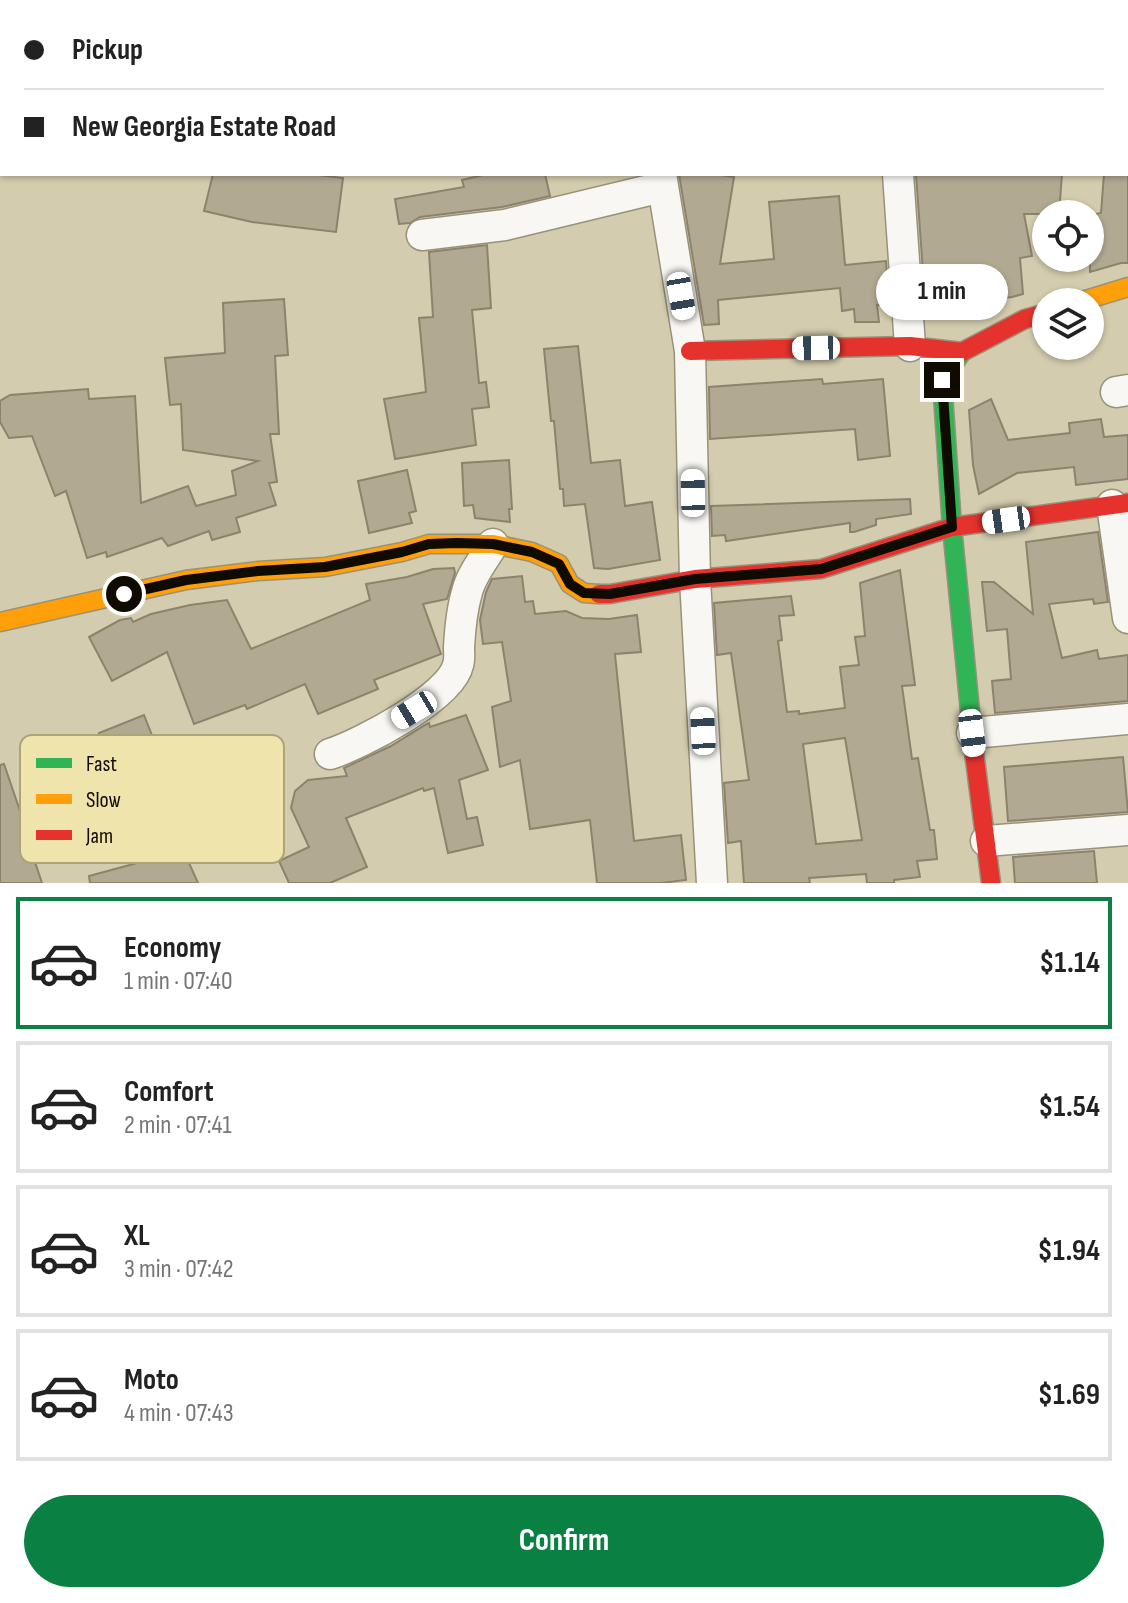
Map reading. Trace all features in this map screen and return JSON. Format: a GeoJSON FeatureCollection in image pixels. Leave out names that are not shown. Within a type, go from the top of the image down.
{"type":"FeatureCollection","features":[{"type":"Feature","properties":{"kind":"street"},"geometry":{"type":"LineString","coordinates":[[898,176],[910,346]]}},
{"type":"Feature","properties":{"kind":"street"},"geometry":{"type":"LineString","coordinates":[[422,235],[505,225],[662,180],[690,351],[695,579],[712,883]]}},
{"type":"Feature","properties":{"kind":"street"},"geometry":{"type":"LineString","coordinates":[[1104,294],[1128,287]]}},
{"type":"Feature","properties":{"kind":"street"},"geometry":{"type":"LineString","coordinates":[[991,883],[972,733],[952,527],[942,380],[962,352],[1032,317]]}},
{"type":"Feature","properties":{"kind":"street"},"geometry":{"type":"LineString","coordinates":[[690,351],[910,346],[962,352]]}},
{"type":"Feature","properties":{"kind":"street"},"geometry":{"type":"LineString","coordinates":[[0,622],[186,580],[325,567],[429,544],[493,544],[532,552],[559,564],[570,584],[584,593],[610,594],[695,579],[821,569],[952,527],[1120,504],[1128,618]]}},
{"type":"Feature","properties":{"kind":"street"},"geometry":{"type":"LineString","coordinates":[[330,754],[350,747],[414,710],[454,677],[459,664],[467,589],[493,544]]}},
{"type":"Feature","properties":{"kind":"street"},"geometry":{"type":"LineString","coordinates":[[972,733],[1128,719]]}},
{"type":"Feature","properties":{"kind":"street"},"geometry":{"type":"LineString","coordinates":[[986,841],[1128,830]]}},
{"type":"Feature","properties":{"kind":"building"},"geometry":{"type":"Polygon","coordinates":[[[213,176],[343,178],[336,232],[252,222],[204,211],[213,176]]]}},
{"type":"Feature","properties":{"kind":"building"},"geometry":{"type":"Polygon","coordinates":[[[479,176],[545,176],[550,196],[502,207],[420,217],[410,223],[399,224],[395,199],[464,187],[462,180],[479,176]]]}},
{"type":"Feature","properties":{"kind":"building"},"geometry":{"type":"Polygon","coordinates":[[[679,176],[734,177],[720,264],[774,259],[769,202],[839,196],[845,265],[886,261],[889,304],[877,305],[879,322],[855,322],[854,309],[842,311],[840,288],[718,300],[719,324],[704,325],[679,176]]]}},
{"type":"Feature","properties":{"kind":"building"},"geometry":{"type":"Polygon","coordinates":[[[916,176],[1062,176],[1060,200],[1032,200],[1032,214],[1024,214],[1032,256],[1020,258],[1023,294],[995,299],[994,294],[925,300],[916,176]]]}},
{"type":"Feature","properties":{"kind":"building"},"geometry":{"type":"Polygon","coordinates":[[[1104,176],[1128,176],[1128,263],[1104,268],[1104,176]]]}},
{"type":"Feature","properties":{"kind":"building"},"geometry":{"type":"Polygon","coordinates":[[[487,245],[491,308],[472,310],[479,383],[486,382],[489,407],[472,409],[476,445],[395,459],[384,399],[426,392],[419,318],[433,317],[429,252],[487,245]]]}},
{"type":"Feature","properties":{"kind":"building"},"geometry":{"type":"Polygon","coordinates":[[[284,299],[288,355],[275,356],[279,434],[270,434],[277,482],[269,483],[276,505],[236,518],[240,532],[212,540],[209,531],[168,546],[162,538],[107,557],[106,552],[87,558],[66,491],[55,496],[32,436],[9,438],[0,422],[0,401],[10,395],[88,389],[89,399],[135,396],[141,503],[188,486],[196,506],[236,495],[232,471],[258,461],[183,450],[181,404],[170,405],[165,358],[225,353],[223,303],[284,299]]]}},
{"type":"Feature","properties":{"kind":"building"},"geometry":{"type":"Polygon","coordinates":[[[578,346],[591,463],[620,460],[625,506],[652,502],[660,560],[608,569],[594,568],[585,504],[564,506],[544,349],[578,346]]]}},
{"type":"Feature","properties":{"kind":"building"},"geometry":{"type":"Polygon","coordinates":[[[822,379],[823,384],[883,379],[890,456],[858,460],[855,429],[710,439],[709,387],[822,379]]]}},
{"type":"Feature","properties":{"kind":"building"},"geometry":{"type":"Polygon","coordinates":[[[991,399],[1008,440],[1070,433],[1069,423],[1101,419],[1104,437],[1128,435],[1128,479],[1076,485],[1074,467],[1017,473],[979,494],[973,465],[969,410],[991,399]]]}},
{"type":"Feature","properties":{"kind":"building"},"geometry":{"type":"Polygon","coordinates":[[[509,460],[510,522],[475,518],[473,505],[464,506],[462,463],[509,460]]]}},
{"type":"Feature","properties":{"kind":"building"},"geometry":{"type":"Polygon","coordinates":[[[407,470],[416,511],[409,513],[412,523],[369,533],[358,481],[407,470]]]}},
{"type":"Feature","properties":{"kind":"building"},"geometry":{"type":"Polygon","coordinates":[[[910,499],[911,514],[876,519],[876,525],[854,532],[850,532],[850,523],[726,541],[725,535],[712,536],[711,506],[910,499]]]}},
{"type":"Feature","properties":{"kind":"building"},"geometry":{"type":"Polygon","coordinates":[[[1098,532],[1108,602],[1094,604],[1093,599],[1049,604],[1062,658],[1097,650],[1099,659],[1128,655],[1128,701],[995,713],[992,681],[1011,679],[1007,629],[987,631],[982,582],[994,582],[1033,614],[1026,542],[1098,532]]]}},
{"type":"Feature","properties":{"kind":"building"},"geometry":{"type":"Polygon","coordinates":[[[454,568],[447,599],[423,604],[441,654],[374,680],[378,689],[318,714],[305,684],[247,709],[245,705],[194,724],[167,652],[112,681],[89,637],[120,620],[131,618],[133,622],[151,614],[227,600],[251,649],[370,600],[366,584],[433,569],[454,568]]]}},
{"type":"Feature","properties":{"kind":"building"},"geometry":{"type":"Polygon","coordinates":[[[900,570],[915,685],[902,686],[912,759],[918,758],[930,830],[934,830],[937,859],[917,861],[920,877],[894,880],[894,883],[867,883],[866,874],[809,878],[810,883],[744,883],[741,841],[728,843],[724,783],[749,780],[731,653],[717,655],[714,603],[791,596],[794,615],[779,616],[782,640],[778,641],[787,712],[799,711],[799,714],[845,708],[840,667],[859,665],[855,637],[865,636],[860,583],[900,570]],[[845,738],[803,744],[816,844],[862,840],[845,738]]]}},
{"type":"Feature","properties":{"kind":"building"},"geometry":{"type":"Polygon","coordinates":[[[522,576],[525,602],[533,601],[535,614],[566,611],[582,618],[609,619],[637,615],[641,652],[615,654],[634,841],[681,835],[686,880],[597,883],[590,820],[530,829],[520,760],[500,767],[492,707],[511,701],[502,642],[483,644],[480,620],[492,579],[522,576]]]}},
{"type":"Feature","properties":{"kind":"building"},"geometry":{"type":"Polygon","coordinates":[[[144,715],[152,735],[100,735],[144,715]]]}},
{"type":"Feature","properties":{"kind":"building"},"geometry":{"type":"Polygon","coordinates":[[[466,715],[488,770],[459,780],[467,819],[477,817],[483,845],[448,853],[434,788],[424,791],[423,788],[346,818],[367,867],[330,883],[289,883],[280,863],[309,847],[291,808],[295,791],[308,780],[347,776],[344,768],[391,746],[429,723],[430,727],[466,715]]]}},
{"type":"Feature","properties":{"kind":"building"},"geometry":{"type":"Polygon","coordinates":[[[1123,757],[1128,812],[1008,821],[1004,767],[1123,757]]]}},
{"type":"Feature","properties":{"kind":"building"},"geometry":{"type":"Polygon","coordinates":[[[4,764],[20,811],[20,863],[35,863],[42,883],[0,883],[0,765],[4,764]]]}},
{"type":"Feature","properties":{"kind":"building"},"geometry":{"type":"Polygon","coordinates":[[[1094,851],[1097,883],[1015,883],[1013,857],[1094,851]]]}},
{"type":"Feature","properties":{"kind":"building"},"geometry":{"type":"Polygon","coordinates":[[[137,863],[189,863],[198,883],[90,883],[89,876],[137,863]]]}},
{"type":"Feature","properties":{"kind":"traffic: fast"},"geometry":{"type":"LineString","coordinates":[[962,352],[942,380],[952,527],[974,752]]}},
{"type":"Feature","properties":{"kind":"traffic: slow"},"geometry":{"type":"LineString","coordinates":[[1104,294],[1128,287]]}},
{"type":"Feature","properties":{"kind":"traffic: slow"},"geometry":{"type":"LineString","coordinates":[[0,622],[186,580],[325,567],[429,544],[493,544],[532,552],[559,564],[570,584],[584,593],[599,594]]}},
{"type":"Feature","properties":{"kind":"traffic: jam"},"geometry":{"type":"LineString","coordinates":[[690,351],[910,346],[962,352],[1032,317]]}},
{"type":"Feature","properties":{"kind":"traffic: jam"},"geometry":{"type":"LineString","coordinates":[[599,594],[695,579],[821,569],[952,527],[1128,503]]}},
{"type":"Feature","properties":{"kind":"traffic: jam"},"geometry":{"type":"LineString","coordinates":[[974,752],[991,883]]}},
{"type":"Feature","properties":{"kind":"route"},"geometry":{"type":"LineString","coordinates":[[124,594],[186,580],[325,567],[429,544],[493,544],[532,552],[559,564],[570,584],[584,593],[610,594],[695,579],[821,569],[952,527],[942,380]]}}]}
